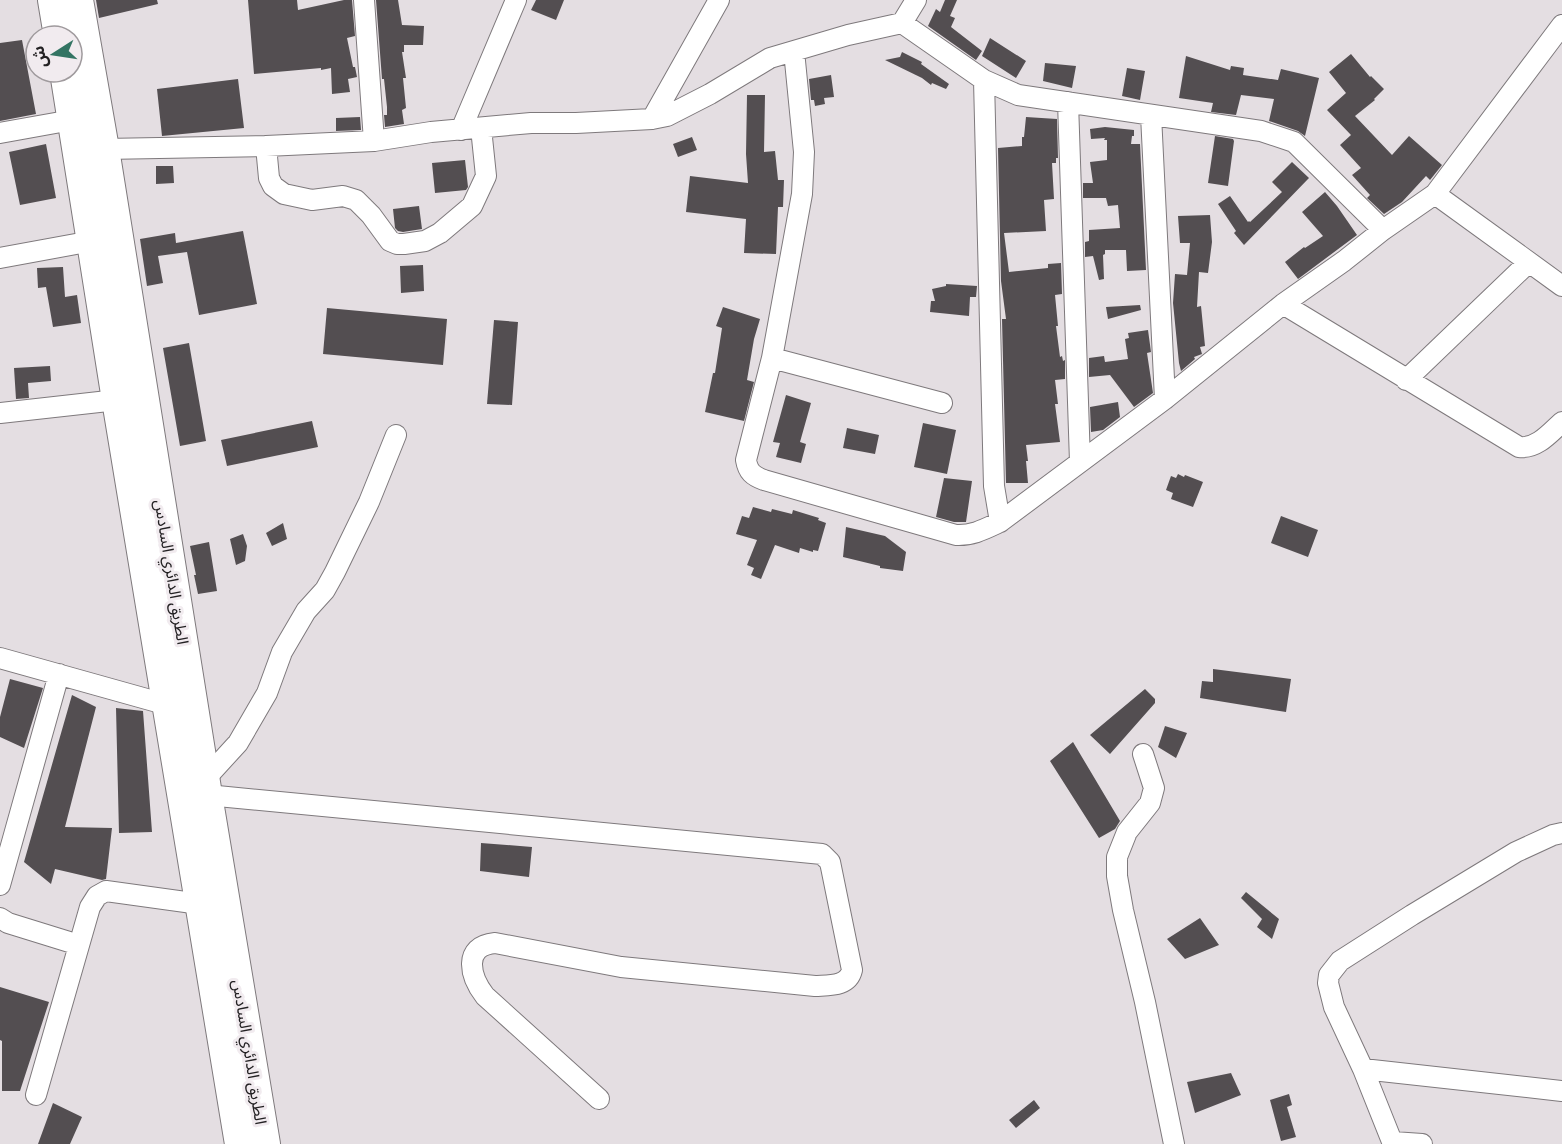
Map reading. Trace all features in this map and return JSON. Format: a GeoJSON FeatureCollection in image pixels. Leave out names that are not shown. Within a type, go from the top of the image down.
{"type":"FeatureCollection","features":[{"type":"Feature","properties":{"kind":"highway"},"geometry":{"type":"LineString","coordinates":[[53,0],[57,24]]}},
{"type":"Feature","properties":{"kind":"highway","name":"الطريق الدائري السادس"},"geometry":{"type":"LineString","coordinates":[[78,0],[91,151],[92,241],[240,1144]]}},
{"type":"Feature","properties":{"kind":"highway","name":"الطريق الدائري السادس"},"geometry":{"type":"LineString","coordinates":[[66,84],[72,120],[91,151],[206,786],[265,1144]]}},
{"type":"Feature","properties":{"kind":"street"},"geometry":{"type":"LineString","coordinates":[[364,0],[374,141]]}},
{"type":"Feature","properties":{"kind":"street"},"geometry":{"type":"LineString","coordinates":[[461,130],[516,0]]}},
{"type":"Feature","properties":{"kind":"street"},"geometry":{"type":"LineString","coordinates":[[652,119],[719,0]]}},
{"type":"Feature","properties":{"kind":"street"},"geometry":{"type":"LineString","coordinates":[[91,151],[374,141],[431,132],[531,123],[652,119],[668,116],[770,58],[848,35],[902,23],[916,0]]}},
{"type":"Feature","properties":{"kind":"street"},"geometry":{"type":"LineString","coordinates":[[902,23],[984,80],[1018,95],[1260,131],[1294,142],[1383,230]]}},
{"type":"Feature","properties":{"kind":"street"},"geometry":{"type":"LineString","coordinates":[[794,51],[804,152],[802,194],[772,358],[746,460],[747,468],[750,473],[764,480],[956,536],[966,536],[1000,522],[1165,399],[1283,304],[1436,194],[1562,25]]}},
{"type":"Feature","properties":{"kind":"street"},"geometry":{"type":"LineString","coordinates":[[984,80],[994,486],[1000,522]]}},
{"type":"Feature","properties":{"kind":"street"},"geometry":{"type":"LineString","coordinates":[[1068,102],[1080,462]]}},
{"type":"Feature","properties":{"kind":"street"},"geometry":{"type":"LineString","coordinates":[[1151,115],[1165,399]]}},
{"type":"Feature","properties":{"kind":"street"},"geometry":{"type":"LineString","coordinates":[[0,133],[72,120]]}},
{"type":"Feature","properties":{"kind":"street"},"geometry":{"type":"LineString","coordinates":[[266,146],[269,178],[273,186],[285,194],[312,200],[343,196],[356,200],[371,214],[390,241],[404,244],[424,241],[440,233],[472,206],[486,176],[481,128]]}},
{"type":"Feature","properties":{"kind":"street"},"geometry":{"type":"LineString","coordinates":[[1436,194],[1562,285]]}},
{"type":"Feature","properties":{"kind":"street"},"geometry":{"type":"LineString","coordinates":[[0,258],[92,241]]}},
{"type":"Feature","properties":{"kind":"street"},"geometry":{"type":"LineString","coordinates":[[1406,380],[1529,262]]}},
{"type":"Feature","properties":{"kind":"street"},"geometry":{"type":"LineString","coordinates":[[1283,304],[1519,447],[1525,448],[1540,442],[1562,422]]}},
{"type":"Feature","properties":{"kind":"street"},"geometry":{"type":"LineString","coordinates":[[772,358],[942,403]]}},
{"type":"Feature","properties":{"kind":"street"},"geometry":{"type":"LineString","coordinates":[[0,412],[117,400]]}},
{"type":"Feature","properties":{"kind":"street"},"geometry":{"type":"LineString","coordinates":[[206,786],[238,743],[267,693],[282,652],[306,611],[325,590],[335,572],[369,502],[396,435]]}},
{"type":"Feature","properties":{"kind":"street"},"geometry":{"type":"LineString","coordinates":[[0,658],[168,705]]}},
{"type":"Feature","properties":{"kind":"street"},"geometry":{"type":"LineString","coordinates":[[0,885],[59,674]]}},
{"type":"Feature","properties":{"kind":"street"},"geometry":{"type":"LineString","coordinates":[[1143,754],[1154,788],[1150,803],[1127,832],[1117,857],[1117,876],[1174,1144]]}},
{"type":"Feature","properties":{"kind":"street"},"geometry":{"type":"LineString","coordinates":[[206,786],[822,854],[830,862],[852,970],[850,978],[844,982],[815,986],[621,967],[495,943],[484,945],[474,952],[472,964],[476,980],[485,996],[599,1099]]}},
{"type":"Feature","properties":{"kind":"street"},"geometry":{"type":"LineString","coordinates":[[1422,1144],[1393,1143],[1334,1006],[1328,983],[1329,975],[1340,961],[1412,915],[1516,852],[1562,833]]}},
{"type":"Feature","properties":{"kind":"street"},"geometry":{"type":"LineString","coordinates":[[36,1095],[90,907],[97,896],[106,891],[200,904]]}},
{"type":"Feature","properties":{"kind":"street"},"geometry":{"type":"LineString","coordinates":[[0,918],[9,923],[79,945]]}},
{"type":"Feature","properties":{"kind":"street"},"geometry":{"type":"LineString","coordinates":[[1363,1069],[1562,1091]]}},
{"type":"Feature","properties":{"kind":"building"},"geometry":{"type":"Polygon","coordinates":[[[96,0],[157,0],[158,4],[99,18],[96,0]]]}},
{"type":"Feature","properties":{"kind":"building"},"geometry":{"type":"Polygon","coordinates":[[[248,0],[297,0],[298,10],[352,0],[355,36],[347,38],[357,77],[348,79],[350,92],[332,94],[331,68],[254,74],[248,0]]]}},
{"type":"Feature","properties":{"kind":"building"},"geometry":{"type":"Polygon","coordinates":[[[376,0],[398,0],[402,25],[424,26],[423,45],[404,45],[404,52],[402,52],[406,78],[403,78],[406,108],[402,110],[404,124],[385,127],[384,115],[387,115],[387,107],[384,79],[382,79],[376,0]]]}},
{"type":"Feature","properties":{"kind":"building"},"geometry":{"type":"Polygon","coordinates":[[[536,0],[564,0],[556,20],[531,10],[536,0]]]}},
{"type":"Feature","properties":{"kind":"building"},"geometry":{"type":"Polygon","coordinates":[[[945,0],[957,0],[950,16],[955,18],[951,27],[982,51],[976,60],[928,26],[936,9],[940,12],[945,0]]]}},
{"type":"Feature","properties":{"kind":"building"},"geometry":{"type":"Polygon","coordinates":[[[990,38],[1026,61],[1016,78],[982,56],[990,38]]]}},
{"type":"Feature","properties":{"kind":"building"},"geometry":{"type":"Polygon","coordinates":[[[22,40],[24,84],[30,84],[36,114],[0,121],[0,43],[22,40]]]}},
{"type":"Feature","properties":{"kind":"building"},"geometry":{"type":"Polygon","coordinates":[[[902,52],[922,62],[921,64],[949,84],[946,89],[932,83],[931,85],[922,78],[885,60],[900,57],[902,52]]]}},
{"type":"Feature","properties":{"kind":"building"},"geometry":{"type":"Polygon","coordinates":[[[1351,54],[1370,77],[1384,89],[1375,100],[1355,116],[1392,155],[1409,136],[1442,165],[1430,180],[1426,176],[1402,202],[1384,214],[1367,198],[1370,195],[1352,175],[1361,168],[1340,145],[1351,135],[1327,110],[1346,93],[1329,72],[1351,54]]]}},
{"type":"Feature","properties":{"kind":"building"},"geometry":{"type":"Polygon","coordinates":[[[1186,56],[1230,70],[1231,66],[1244,68],[1243,75],[1278,80],[1281,69],[1319,78],[1305,136],[1298,131],[1269,121],[1274,99],[1241,95],[1236,115],[1211,112],[1213,103],[1179,98],[1186,56]]]}},
{"type":"Feature","properties":{"kind":"building"},"geometry":{"type":"Polygon","coordinates":[[[1045,63],[1076,66],[1072,88],[1043,81],[1045,63]]]}},
{"type":"Feature","properties":{"kind":"building"},"geometry":{"type":"Polygon","coordinates":[[[1127,68],[1145,71],[1140,100],[1122,96],[1127,68]]]}},
{"type":"Feature","properties":{"kind":"building"},"geometry":{"type":"Polygon","coordinates":[[[831,75],[834,97],[824,98],[825,104],[815,106],[814,100],[811,100],[809,79],[831,75]]]}},
{"type":"Feature","properties":{"kind":"building"},"geometry":{"type":"Polygon","coordinates":[[[238,79],[244,128],[162,136],[157,89],[238,79]]]}},
{"type":"Feature","properties":{"kind":"building"},"geometry":{"type":"Polygon","coordinates":[[[747,95],[765,95],[764,152],[775,151],[778,180],[784,180],[783,207],[778,207],[776,254],[744,253],[746,219],[686,212],[690,176],[748,183],[747,95]]]}},
{"type":"Feature","properties":{"kind":"building"},"geometry":{"type":"Polygon","coordinates":[[[360,117],[361,130],[336,131],[336,118],[360,117]]]}},
{"type":"Feature","properties":{"kind":"building"},"geometry":{"type":"Polygon","coordinates":[[[1026,117],[1057,119],[1058,158],[1056,158],[1056,163],[1052,163],[1054,199],[1044,200],[1046,231],[1004,233],[1009,272],[1048,268],[1048,264],[1061,263],[1062,294],[1055,295],[1058,326],[1056,326],[1060,357],[1062,356],[1063,361],[1065,360],[1065,379],[1055,380],[1058,404],[1055,404],[1060,442],[1026,445],[1028,483],[1006,483],[1002,319],[1006,319],[1001,281],[998,148],[1022,146],[1026,117]]]}},
{"type":"Feature","properties":{"kind":"building"},"geometry":{"type":"Polygon","coordinates":[[[1105,127],[1134,130],[1131,144],[1140,144],[1146,270],[1127,271],[1126,250],[1105,250],[1103,255],[1104,279],[1099,280],[1093,256],[1085,257],[1085,242],[1089,241],[1089,230],[1120,228],[1118,205],[1108,206],[1106,198],[1083,198],[1083,183],[1093,183],[1090,162],[1107,160],[1107,140],[1104,140],[1105,138],[1091,139],[1090,129],[1105,127]]]}},
{"type":"Feature","properties":{"kind":"building"},"geometry":{"type":"Polygon","coordinates":[[[1215,136],[1234,141],[1228,186],[1208,183],[1215,136]]]}},
{"type":"Feature","properties":{"kind":"building"},"geometry":{"type":"Polygon","coordinates":[[[692,137],[697,150],[678,157],[673,144],[692,137]]]}},
{"type":"Feature","properties":{"kind":"building"},"geometry":{"type":"Polygon","coordinates":[[[46,144],[56,198],[20,205],[9,152],[46,144]]]}},
{"type":"Feature","properties":{"kind":"building"},"geometry":{"type":"Polygon","coordinates":[[[465,160],[468,187],[466,190],[435,193],[432,163],[465,160]]]}},
{"type":"Feature","properties":{"kind":"building"},"geometry":{"type":"Polygon","coordinates":[[[1292,162],[1309,178],[1244,245],[1234,233],[1236,231],[1218,204],[1230,196],[1250,222],[1282,192],[1272,182],[1292,162]]]}},
{"type":"Feature","properties":{"kind":"building"},"geometry":{"type":"Polygon","coordinates":[[[156,166],[173,166],[174,183],[156,184],[156,166]]]}},
{"type":"Feature","properties":{"kind":"building"},"geometry":{"type":"Polygon","coordinates":[[[1325,192],[1357,235],[1298,279],[1285,262],[1323,236],[1302,212],[1325,192]]]}},
{"type":"Feature","properties":{"kind":"building"},"geometry":{"type":"Polygon","coordinates":[[[419,206],[422,229],[398,231],[395,228],[393,209],[419,206]]]}},
{"type":"Feature","properties":{"kind":"building"},"geometry":{"type":"Polygon","coordinates":[[[1210,215],[1212,242],[1208,273],[1199,272],[1197,307],[1201,306],[1205,346],[1200,347],[1202,354],[1194,357],[1195,359],[1181,371],[1173,303],[1175,274],[1187,275],[1190,243],[1180,243],[1178,216],[1210,215]]]}},
{"type":"Feature","properties":{"kind":"building"},"geometry":{"type":"Polygon","coordinates":[[[243,231],[257,304],[199,315],[187,252],[158,256],[163,283],[147,286],[140,239],[175,233],[176,243],[243,231]]]}},
{"type":"Feature","properties":{"kind":"building"},"geometry":{"type":"Polygon","coordinates":[[[423,265],[424,291],[401,293],[400,266],[423,265]]]}},
{"type":"Feature","properties":{"kind":"building"},"geometry":{"type":"Polygon","coordinates":[[[63,267],[65,297],[77,295],[81,323],[53,327],[46,287],[38,288],[37,268],[63,267]]]}},
{"type":"Feature","properties":{"kind":"building"},"geometry":{"type":"Polygon","coordinates":[[[946,284],[977,286],[976,297],[970,297],[969,316],[930,312],[931,301],[935,301],[932,289],[946,286],[946,284]]]}},
{"type":"Feature","properties":{"kind":"building"},"geometry":{"type":"Polygon","coordinates":[[[1140,305],[1141,310],[1108,319],[1106,307],[1140,305]]]}},
{"type":"Feature","properties":{"kind":"building"},"geometry":{"type":"Polygon","coordinates":[[[723,307],[760,319],[747,380],[754,382],[744,421],[705,412],[713,373],[715,373],[722,328],[716,326],[723,307]]]}},
{"type":"Feature","properties":{"kind":"building"},"geometry":{"type":"Polygon","coordinates":[[[327,308],[447,319],[443,365],[323,354],[327,308]]]}},
{"type":"Feature","properties":{"kind":"building"},"geometry":{"type":"Polygon","coordinates":[[[494,320],[518,322],[512,405],[487,404],[494,320]]]}},
{"type":"Feature","properties":{"kind":"building"},"geometry":{"type":"Polygon","coordinates":[[[1148,330],[1151,352],[1147,353],[1153,393],[1134,407],[1110,375],[1089,377],[1089,358],[1104,356],[1105,362],[1128,359],[1125,339],[1129,338],[1128,333],[1148,330]]]}},
{"type":"Feature","properties":{"kind":"building"},"geometry":{"type":"Polygon","coordinates":[[[189,343],[206,441],[180,446],[163,348],[189,343]]]}},
{"type":"Feature","properties":{"kind":"building"},"geometry":{"type":"Polygon","coordinates":[[[50,366],[51,381],[28,383],[29,398],[16,399],[14,368],[50,366]]]}},
{"type":"Feature","properties":{"kind":"building"},"geometry":{"type":"Polygon","coordinates":[[[786,395],[811,403],[800,442],[806,444],[801,463],[776,457],[780,443],[773,442],[786,395]]]}},
{"type":"Feature","properties":{"kind":"building"},"geometry":{"type":"Polygon","coordinates":[[[1118,402],[1120,417],[1103,430],[1091,432],[1090,407],[1118,402]]]}},
{"type":"Feature","properties":{"kind":"building"},"geometry":{"type":"Polygon","coordinates":[[[312,421],[318,447],[227,466],[221,440],[312,421]]]}},
{"type":"Feature","properties":{"kind":"building"},"geometry":{"type":"Polygon","coordinates":[[[923,423],[956,430],[947,474],[914,467],[923,423]]]}},
{"type":"Feature","properties":{"kind":"building"},"geometry":{"type":"Polygon","coordinates":[[[847,428],[879,435],[875,454],[843,448],[847,428]]]}},
{"type":"Feature","properties":{"kind":"building"},"geometry":{"type":"Polygon","coordinates":[[[1178,474],[1203,482],[1193,507],[1171,499],[1173,493],[1166,490],[1171,476],[1176,478],[1178,474]]]}},
{"type":"Feature","properties":{"kind":"building"},"geometry":{"type":"Polygon","coordinates":[[[944,478],[972,481],[966,522],[954,522],[936,517],[944,478]]]}},
{"type":"Feature","properties":{"kind":"building"},"geometry":{"type":"Polygon","coordinates":[[[753,507],[792,514],[793,510],[819,518],[818,520],[826,523],[818,551],[813,550],[813,552],[800,548],[799,553],[775,545],[761,579],[751,575],[754,568],[747,565],[757,540],[736,534],[742,516],[749,518],[753,507]]]}},
{"type":"Feature","properties":{"kind":"building"},"geometry":{"type":"Polygon","coordinates":[[[1281,516],[1318,530],[1308,557],[1271,543],[1281,516]]]}},
{"type":"Feature","properties":{"kind":"building"},"geometry":{"type":"Polygon","coordinates":[[[283,523],[287,539],[272,546],[266,533],[283,523]]]}},
{"type":"Feature","properties":{"kind":"building"},"geometry":{"type":"Polygon","coordinates":[[[846,527],[885,536],[906,552],[903,571],[880,568],[880,566],[843,557],[846,527]]]}},
{"type":"Feature","properties":{"kind":"building"},"geometry":{"type":"Polygon","coordinates":[[[243,534],[247,546],[245,561],[236,565],[230,539],[243,534]]]}},
{"type":"Feature","properties":{"kind":"building"},"geometry":{"type":"Polygon","coordinates":[[[209,542],[217,591],[198,594],[190,546],[209,542]]]}},
{"type":"Feature","properties":{"kind":"building"},"geometry":{"type":"Polygon","coordinates":[[[1213,669],[1291,679],[1286,712],[1200,698],[1202,681],[1213,682],[1213,669]]]}},
{"type":"Feature","properties":{"kind":"building"},"geometry":{"type":"Polygon","coordinates":[[[10,679],[43,688],[24,748],[0,737],[0,717],[10,679]]]}},
{"type":"Feature","properties":{"kind":"building"},"geometry":{"type":"Polygon","coordinates":[[[1145,689],[1155,699],[1155,703],[1110,754],[1090,735],[1145,689]]]}},
{"type":"Feature","properties":{"kind":"building"},"geometry":{"type":"Polygon","coordinates":[[[72,695],[96,707],[65,827],[112,828],[106,879],[55,869],[51,884],[24,862],[72,695]]]}},
{"type":"Feature","properties":{"kind":"building"},"geometry":{"type":"Polygon","coordinates":[[[116,708],[143,711],[152,832],[119,833],[116,708]]]}},
{"type":"Feature","properties":{"kind":"building"},"geometry":{"type":"Polygon","coordinates":[[[1165,726],[1187,733],[1176,758],[1158,747],[1165,726]]]}},
{"type":"Feature","properties":{"kind":"building"},"geometry":{"type":"Polygon","coordinates":[[[1073,742],[1120,821],[1115,829],[1099,838],[1050,761],[1073,742]]]}},
{"type":"Feature","properties":{"kind":"building"},"geometry":{"type":"Polygon","coordinates":[[[481,843],[532,847],[529,877],[480,871],[481,843]]]}},
{"type":"Feature","properties":{"kind":"building"},"geometry":{"type":"Polygon","coordinates":[[[1246,892],[1279,919],[1272,939],[1257,927],[1262,919],[1241,898],[1246,892]]]}},
{"type":"Feature","properties":{"kind":"building"},"geometry":{"type":"Polygon","coordinates":[[[1200,918],[1219,945],[1185,959],[1167,939],[1200,918]]]}},
{"type":"Feature","properties":{"kind":"building"},"geometry":{"type":"Polygon","coordinates":[[[0,987],[49,1002],[20,1091],[2,1091],[0,987]]]}},
{"type":"Feature","properties":{"kind":"building"},"geometry":{"type":"Polygon","coordinates":[[[1231,1073],[1241,1095],[1195,1113],[1187,1082],[1231,1073]]]}},
{"type":"Feature","properties":{"kind":"building"},"geometry":{"type":"Polygon","coordinates":[[[1289,1094],[1292,1105],[1287,1107],[1296,1137],[1281,1141],[1270,1100],[1289,1094]]]}},
{"type":"Feature","properties":{"kind":"building"},"geometry":{"type":"Polygon","coordinates":[[[1034,1100],[1040,1108],[1016,1128],[1009,1120],[1034,1100]]]}},
{"type":"Feature","properties":{"kind":"building"},"geometry":{"type":"Polygon","coordinates":[[[53,1103],[82,1117],[70,1144],[38,1144],[53,1103]]]}}]}
